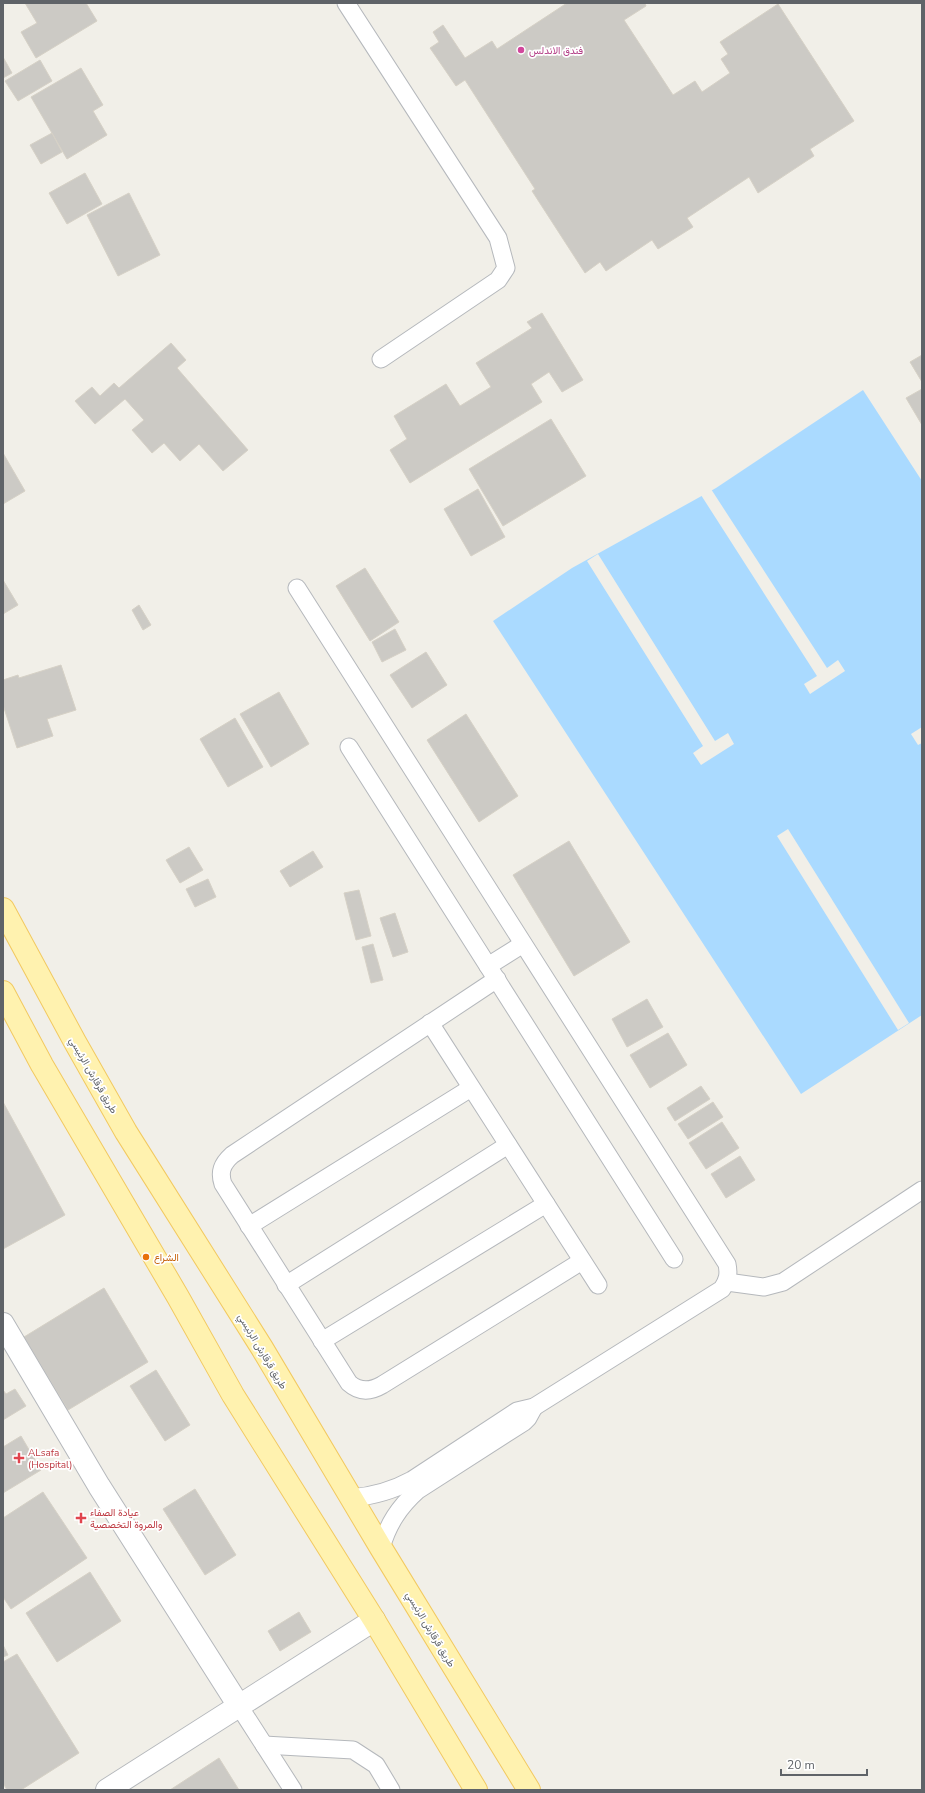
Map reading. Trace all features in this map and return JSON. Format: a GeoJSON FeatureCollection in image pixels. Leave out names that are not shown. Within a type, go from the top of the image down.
{"type":"FeatureCollection","features":[{"type":"Feature","properties":{"kind":"main road","name":"طريق قرقارش الرئيسي"},"geometry":{"type":"LineString","coordinates":[[3,909],[126,1132],[262,1348],[381,1548],[529,1790]]}},
{"type":"Feature","properties":{"kind":"main road"},"geometry":{"type":"LineString","coordinates":[[3,992],[42,1065],[233,1394],[374,1620],[476,1790]]}},
{"type":"Feature","properties":{"kind":"street"},"geometry":{"type":"LineString","coordinates":[[3,1324],[99,1486],[239,1706]]}},
{"type":"Feature","properties":{"kind":"street"},"geometry":{"type":"LineString","coordinates":[[107,1790],[374,1620]]}},
{"type":"Feature","properties":{"kind":"lane"},"geometry":{"type":"LineString","coordinates":[[346,3],[498,238],[506,268],[498,280],[381,358]]}},
{"type":"Feature","properties":{"kind":"lane"},"geometry":{"type":"LineString","coordinates":[[297,588],[727,1264],[728,1273],[727,1282],[722,1289],[534,1407],[517,1411],[412,1480],[400,1487],[370,1496],[351,1498]]}},
{"type":"Feature","properties":{"kind":"lane"},"geometry":{"type":"LineString","coordinates":[[349,747],[674,1259]]}},
{"type":"Feature","properties":{"kind":"lane"},"geometry":{"type":"LineString","coordinates":[[523,944],[492,973],[430,1023],[225,1161],[221,1169],[221,1177],[223,1184],[249,1226],[349,1383],[360,1390],[374,1389],[582,1261]]}},
{"type":"Feature","properties":{"kind":"lane"},"geometry":{"type":"LineString","coordinates":[[430,1023],[598,1285]]}},
{"type":"Feature","properties":{"kind":"lane"},"geometry":{"type":"LineString","coordinates":[[249,1226],[471,1088]]}},
{"type":"Feature","properties":{"kind":"lane"},"geometry":{"type":"LineString","coordinates":[[286,1285],[508,1145]]}},
{"type":"Feature","properties":{"kind":"lane"},"geometry":{"type":"LineString","coordinates":[[727,1282],[764,1287],[783,1282],[922,1190]]}},
{"type":"Feature","properties":{"kind":"lane"},"geometry":{"type":"LineString","coordinates":[[322,1341],[546,1204]]}},
{"type":"Feature","properties":{"kind":"lane"},"geometry":{"type":"LineString","coordinates":[[381,1548],[386,1531],[394,1516],[405,1502],[418,1490],[524,1422],[534,1407]]}},
{"type":"Feature","properties":{"kind":"lane"},"geometry":{"type":"LineString","coordinates":[[239,1706],[293,1790]]}},
{"type":"Feature","properties":{"kind":"lane"},"geometry":{"type":"LineString","coordinates":[[264,1745],[353,1750],[376,1765],[392,1790]]}},
{"type":"Feature","properties":{"kind":"water"},"geometry":{"type":"Polygon","coordinates":[[[863,390],[922,481],[922,1015],[801,1094],[493,621],[572,568],[716,488],[863,390]]]}},
{"type":"Feature","properties":{"kind":"pier"},"geometry":{"type":"Polygon","coordinates":[[[711,489],[827,668],[838,660],[845,671],[810,694],[804,684],[817,676],[701,495],[711,489]]]}},
{"type":"Feature","properties":{"kind":"pier"},"geometry":{"type":"Polygon","coordinates":[[[598,554],[715,741],[728,733],[734,744],[701,765],[693,753],[703,746],[587,561],[598,554]]]}},
{"type":"Feature","properties":{"kind":"pier"},"geometry":{"type":"Polygon","coordinates":[[[922,727],[922,743],[918,745],[911,734],[922,727]]]}},
{"type":"Feature","properties":{"kind":"pier"},"geometry":{"type":"Polygon","coordinates":[[[788,829],[909,1023],[898,1030],[777,836],[788,829]]]}},
{"type":"Feature","properties":{"kind":"building"},"geometry":{"type":"Polygon","coordinates":[[[25,3],[86,3],[97,21],[36,58],[21,32],[37,23],[25,3]]]}},
{"type":"Feature","properties":{"kind":"building"},"geometry":{"type":"Polygon","coordinates":[[[567,3],[645,3],[646,6],[624,20],[673,95],[695,81],[702,92],[730,73],[721,59],[728,54],[720,42],[778,4],[854,121],[810,149],[814,156],[758,193],[749,177],[687,218],[693,227],[658,249],[652,240],[606,271],[600,262],[585,273],[532,191],[535,189],[465,80],[456,86],[430,48],[439,42],[433,32],[443,25],[465,58],[492,41],[497,49],[567,3]]]}},
{"type":"Feature","properties":{"kind":"building"},"geometry":{"type":"Polygon","coordinates":[[[3,57],[12,73],[3,78],[3,57]]]}},
{"type":"Feature","properties":{"kind":"building"},"geometry":{"type":"Polygon","coordinates":[[[40,60],[52,81],[18,101],[5,81],[40,60]]]}},
{"type":"Feature","properties":{"kind":"building"},"geometry":{"type":"Polygon","coordinates":[[[81,68],[103,105],[93,111],[107,135],[67,159],[31,97],[81,68]]]}},
{"type":"Feature","properties":{"kind":"building"},"geometry":{"type":"Polygon","coordinates":[[[52,133],[62,152],[41,164],[30,145],[52,133]]]}},
{"type":"Feature","properties":{"kind":"building"},"geometry":{"type":"Polygon","coordinates":[[[85,173],[102,204],[67,224],[49,193],[85,173]]]}},
{"type":"Feature","properties":{"kind":"building"},"geometry":{"type":"Polygon","coordinates":[[[129,193],[160,255],[118,276],[87,215],[129,193]]]}},
{"type":"Feature","properties":{"kind":"building"},"geometry":{"type":"Polygon","coordinates":[[[542,313],[583,380],[562,392],[549,372],[531,384],[542,402],[410,483],[390,450],[407,439],[394,416],[446,384],[460,406],[491,387],[476,363],[532,328],[527,322],[542,313]]]}},
{"type":"Feature","properties":{"kind":"building"},"geometry":{"type":"Polygon","coordinates":[[[171,343],[186,360],[177,368],[248,450],[223,471],[199,444],[180,461],[164,443],[152,453],[132,430],[144,420],[125,399],[95,424],[75,401],[92,387],[100,396],[114,383],[119,388],[171,343]]]}},
{"type":"Feature","properties":{"kind":"building"},"geometry":{"type":"Polygon","coordinates":[[[922,355],[922,382],[910,362],[922,355]]]}},
{"type":"Feature","properties":{"kind":"building"},"geometry":{"type":"Polygon","coordinates":[[[922,389],[922,425],[906,398],[922,389]]]}},
{"type":"Feature","properties":{"kind":"building"},"geometry":{"type":"Polygon","coordinates":[[[551,419],[586,476],[503,526],[469,469],[551,419]]]}},
{"type":"Feature","properties":{"kind":"building"},"geometry":{"type":"Polygon","coordinates":[[[3,453],[25,491],[3,504],[3,453]]]}},
{"type":"Feature","properties":{"kind":"building"},"geometry":{"type":"Polygon","coordinates":[[[478,489],[505,537],[471,556],[444,509],[478,489]]]}},
{"type":"Feature","properties":{"kind":"building"},"geometry":{"type":"Polygon","coordinates":[[[365,568],[399,622],[370,641],[336,586],[365,568]]]}},
{"type":"Feature","properties":{"kind":"building"},"geometry":{"type":"Polygon","coordinates":[[[3,580],[18,605],[3,614],[3,580]]]}},
{"type":"Feature","properties":{"kind":"building"},"geometry":{"type":"Polygon","coordinates":[[[139,605],[151,625],[143,630],[132,610],[139,605]]]}},
{"type":"Feature","properties":{"kind":"building"},"geometry":{"type":"Polygon","coordinates":[[[395,629],[406,650],[382,662],[372,642],[395,629]]]}},
{"type":"Feature","properties":{"kind":"building"},"geometry":{"type":"Polygon","coordinates":[[[426,652],[447,685],[412,708],[390,675],[426,652]]]}},
{"type":"Feature","properties":{"kind":"building"},"geometry":{"type":"Polygon","coordinates":[[[61,665],[76,710],[47,719],[53,736],[17,748],[3,705],[3,680],[18,675],[19,678],[61,665]]]}},
{"type":"Feature","properties":{"kind":"building"},"geometry":{"type":"Polygon","coordinates":[[[279,692],[309,744],[271,767],[240,714],[279,692]]]}},
{"type":"Feature","properties":{"kind":"building"},"geometry":{"type":"Polygon","coordinates":[[[466,714],[518,796],[479,822],[427,740],[466,714]]]}},
{"type":"Feature","properties":{"kind":"building"},"geometry":{"type":"Polygon","coordinates":[[[235,718],[263,767],[228,787],[200,739],[235,718]]]}},
{"type":"Feature","properties":{"kind":"building"},"geometry":{"type":"Polygon","coordinates":[[[569,841],[630,942],[574,976],[513,875],[569,841]]]}},
{"type":"Feature","properties":{"kind":"building"},"geometry":{"type":"Polygon","coordinates":[[[189,847],[203,870],[180,883],[166,860],[189,847]]]}},
{"type":"Feature","properties":{"kind":"building"},"geometry":{"type":"Polygon","coordinates":[[[313,851],[323,867],[290,887],[280,871],[313,851]]]}},
{"type":"Feature","properties":{"kind":"building"},"geometry":{"type":"Polygon","coordinates":[[[208,879],[216,897],[195,907],[186,889],[208,879]]]}},
{"type":"Feature","properties":{"kind":"building"},"geometry":{"type":"Polygon","coordinates":[[[359,890],[371,936],[356,940],[344,893],[359,890]]]}},
{"type":"Feature","properties":{"kind":"building"},"geometry":{"type":"Polygon","coordinates":[[[395,913],[408,952],[393,957],[380,918],[395,913]]]}},
{"type":"Feature","properties":{"kind":"building"},"geometry":{"type":"Polygon","coordinates":[[[373,944],[383,980],[371,983],[362,947],[373,944]]]}},
{"type":"Feature","properties":{"kind":"building"},"geometry":{"type":"Polygon","coordinates":[[[647,999],[663,1027],[627,1047],[612,1019],[647,999]]]}},
{"type":"Feature","properties":{"kind":"building"},"geometry":{"type":"Polygon","coordinates":[[[668,1033],[687,1065],[650,1088],[630,1055],[668,1033]]]}},
{"type":"Feature","properties":{"kind":"building"},"geometry":{"type":"Polygon","coordinates":[[[701,1086],[710,1099],[675,1121],[667,1108],[701,1086]]]}},
{"type":"Feature","properties":{"kind":"building"},"geometry":{"type":"Polygon","coordinates":[[[3,1102],[65,1215],[3,1249],[3,1102]]]}},
{"type":"Feature","properties":{"kind":"building"},"geometry":{"type":"Polygon","coordinates":[[[713,1102],[723,1117],[688,1139],[678,1124],[713,1102]]]}},
{"type":"Feature","properties":{"kind":"building"},"geometry":{"type":"Polygon","coordinates":[[[722,1122],[739,1148],[706,1169],[689,1143],[722,1122]]]}},
{"type":"Feature","properties":{"kind":"building"},"geometry":{"type":"Polygon","coordinates":[[[740,1156],[755,1180],[726,1198],[711,1174],[740,1156]]]}},
{"type":"Feature","properties":{"kind":"building"},"geometry":{"type":"Polygon","coordinates":[[[104,1288],[148,1362],[68,1410],[24,1337],[104,1288]]]}},
{"type":"Feature","properties":{"kind":"building"},"geometry":{"type":"Polygon","coordinates":[[[156,1370],[190,1425],[165,1441],[130,1386],[156,1370]]]}},
{"type":"Feature","properties":{"kind":"building"},"geometry":{"type":"Polygon","coordinates":[[[15,1389],[26,1406],[3,1420],[3,1390],[6,1394],[15,1389]]]}},
{"type":"Feature","properties":{"kind":"building","name":"ALsafa (Hospital)"},"geometry":{"type":"Polygon","coordinates":[[[21,1436],[41,1470],[3,1493],[3,1447],[21,1436]]]}},
{"type":"Feature","properties":{"kind":"building"},"geometry":{"type":"Polygon","coordinates":[[[195,1489],[236,1555],[205,1575],[163,1509],[195,1489]]]}},
{"type":"Feature","properties":{"kind":"building"},"geometry":{"type":"Polygon","coordinates":[[[43,1492],[87,1558],[11,1609],[3,1597],[3,1518],[43,1492]]]}},
{"type":"Feature","properties":{"kind":"building"},"geometry":{"type":"Polygon","coordinates":[[[90,1572],[121,1621],[57,1662],[26,1613],[90,1572]]]}},
{"type":"Feature","properties":{"kind":"building"},"geometry":{"type":"Polygon","coordinates":[[[299,1612],[311,1632],[280,1651],[268,1631],[299,1612]]]}},
{"type":"Feature","properties":{"kind":"building"},"geometry":{"type":"Polygon","coordinates":[[[3,1645],[8,1655],[3,1657],[3,1645]]]}},
{"type":"Feature","properties":{"kind":"building"},"geometry":{"type":"Polygon","coordinates":[[[17,1654],[79,1753],[21,1790],[7,1790],[3,1783],[3,1662],[17,1654]]]}},
{"type":"Feature","properties":{"kind":"building"},"geometry":{"type":"Polygon","coordinates":[[[219,1758],[239,1790],[170,1790],[219,1758]]]}},
{"type":"Feature","properties":{"kind":"place","name":"فندق الاندلس"},"geometry":{"type":"Point","coordinates":[521,50]}},
{"type":"Feature","properties":{"kind":"place","name":"الشراع"},"geometry":{"type":"Point","coordinates":[146,1257]}},
{"type":"Feature","properties":{"kind":"place","name":"ALsafa (Hospital)"},"geometry":{"type":"Point","coordinates":[19,1458]}},
{"type":"Feature","properties":{"kind":"place","name":"عيادة الصفاء والمروة التخصصية"},"geometry":{"type":"Point","coordinates":[81,1518]}}]}
